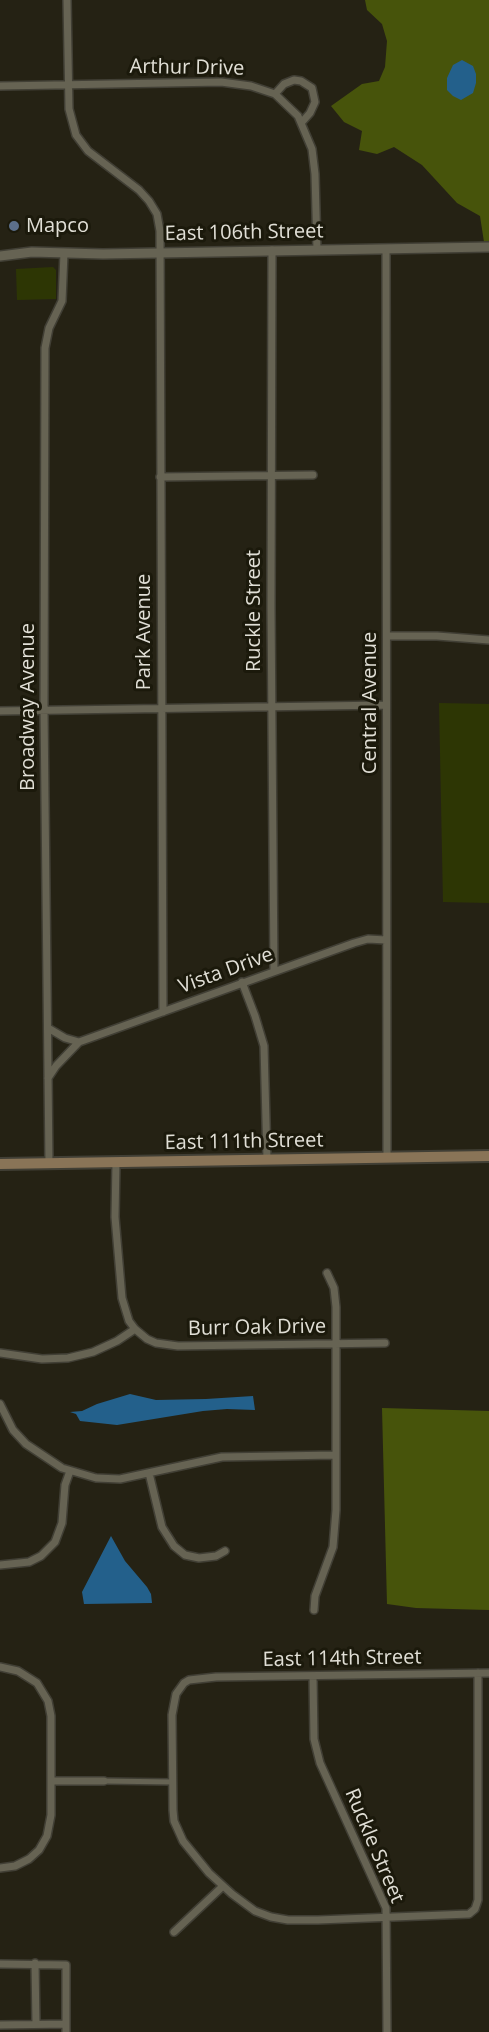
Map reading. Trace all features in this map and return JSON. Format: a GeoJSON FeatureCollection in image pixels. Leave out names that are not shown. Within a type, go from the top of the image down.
{"type":"FeatureCollection","features":[{"type":"Feature","properties":{"kind":"main road","name":"East 111th Street"},"geometry":{"type":"LineString","coordinates":[[0,1164],[489,1156]]}},
{"type":"Feature","properties":{"kind":"street","name":"Park Avenue"},"geometry":{"type":"LineString","coordinates":[[66,0],[69,109],[76,135],[88,151],[139,190],[149,201],[157,214],[160,238],[163,1012]]}},
{"type":"Feature","properties":{"kind":"street"},"geometry":{"type":"LineString","coordinates":[[275,94],[284,84],[294,80],[301,81],[312,88],[315,102],[310,113],[302,122]]}},
{"type":"Feature","properties":{"kind":"street","name":"Arthur Drive"},"geometry":{"type":"LineString","coordinates":[[0,86],[228,82],[251,86],[275,94],[293,109],[309,137],[315,164],[317,250]]}},
{"type":"Feature","properties":{"kind":"street","name":"East 106th Street"},"geometry":{"type":"LineString","coordinates":[[0,256],[32,252],[489,247]]}},
{"type":"Feature","properties":{"kind":"street","name":"Central Avenue"},"geometry":{"type":"LineString","coordinates":[[386,249],[387,1158]]}},
{"type":"Feature","properties":{"kind":"street","name":"Ruckle Street"},"geometry":{"type":"LineString","coordinates":[[272,250],[274,970]]}},
{"type":"Feature","properties":{"kind":"street","name":"Broadway Avenue"},"geometry":{"type":"LineString","coordinates":[[49,1164],[44,710],[45,348],[49,328],[62,298],[64,253]]}},
{"type":"Feature","properties":{"kind":"street"},"geometry":{"type":"LineString","coordinates":[[160,477],[313,475]]}},
{"type":"Feature","properties":{"kind":"street"},"geometry":{"type":"LineString","coordinates":[[387,636],[437,636],[489,640]]}},
{"type":"Feature","properties":{"kind":"street"},"geometry":{"type":"LineString","coordinates":[[0,711],[386,705]]}},
{"type":"Feature","properties":{"kind":"street","name":"Vista Drive"},"geometry":{"type":"LineString","coordinates":[[48,1078],[79,1042],[360,941],[386,940]]}},
{"type":"Feature","properties":{"kind":"street"},"geometry":{"type":"LineString","coordinates":[[242,982],[264,1046],[267,1160]]}},
{"type":"Feature","properties":{"kind":"street"},"geometry":{"type":"LineString","coordinates":[[48,1028],[65,1038],[79,1042]]}},
{"type":"Feature","properties":{"kind":"street"},"geometry":{"type":"LineString","coordinates":[[0,1353],[42,1359],[68,1358],[93,1352],[117,1341],[135,1329],[126,1314],[122,1298],[115,1217],[116,1163]]}},
{"type":"Feature","properties":{"kind":"street"},"geometry":{"type":"LineString","coordinates":[[314,1610],[315,1596],[333,1547],[336,1509],[335,1296],[327,1273]]}},
{"type":"Feature","properties":{"kind":"street","name":"Burr Oak Drive"},"geometry":{"type":"LineString","coordinates":[[135,1329],[147,1339],[167,1345],[385,1343]]}},
{"type":"Feature","properties":{"kind":"street"},"geometry":{"type":"LineString","coordinates":[[0,1404],[13,1430],[26,1444],[56,1465],[96,1478],[110,1479],[149,1473],[222,1457],[335,1455]]}},
{"type":"Feature","properties":{"kind":"street"},"geometry":{"type":"LineString","coordinates":[[0,1565],[29,1562],[42,1556],[55,1542],[62,1523],[65,1485],[70,1471]]}},
{"type":"Feature","properties":{"kind":"street"},"geometry":{"type":"LineString","coordinates":[[149,1473],[162,1527],[176,1548],[185,1555],[199,1558],[212,1557],[225,1551]]}},
{"type":"Feature","properties":{"kind":"street"},"geometry":{"type":"LineString","coordinates":[[0,1667],[26,1674],[39,1686],[48,1701],[51,1716],[50,1827],[43,1844],[30,1859],[15,1866],[0,1868]]}},
{"type":"Feature","properties":{"kind":"street"},"geometry":{"type":"LineString","coordinates":[[51,1781],[173,1782],[173,1810],[178,1832],[191,1852],[223,1886],[255,1911],[271,1917],[291,1920],[469,1914],[475,1909],[478,1900],[478,1673]]}},
{"type":"Feature","properties":{"kind":"street","name":"East 114th Street"},"geometry":{"type":"LineString","coordinates":[[173,1782],[174,1700],[184,1683],[196,1678],[489,1673]]}},
{"type":"Feature","properties":{"kind":"street","name":"Ruckle Street"},"geometry":{"type":"LineString","coordinates":[[313,1676],[314,1738],[320,1763],[380,1893],[387,1918],[387,2032]]}},
{"type":"Feature","properties":{"kind":"street"},"geometry":{"type":"LineString","coordinates":[[174,1932],[223,1886]]}},
{"type":"Feature","properties":{"kind":"street"},"geometry":{"type":"LineString","coordinates":[[35,1963],[36,2024]]}},
{"type":"Feature","properties":{"kind":"street"},"geometry":{"type":"LineString","coordinates":[[0,1964],[66,1965],[66,2028],[36,2024],[0,2025]]}},
{"type":"Feature","properties":{"kind":"green space"},"geometry":{"type":"Polygon","coordinates":[[[365,0],[489,0],[489,242],[484,242],[480,216],[457,203],[422,165],[394,147],[377,154],[359,150],[362,131],[344,122],[331,106],[362,84],[379,81],[385,67],[387,41],[382,24],[367,10],[365,0]]]}},
{"type":"Feature","properties":{"kind":"green space"},"geometry":{"type":"Polygon","coordinates":[[[53,267],[56,270],[56,299],[17,300],[16,269],[53,267]]]}},
{"type":"Feature","properties":{"kind":"green space"},"geometry":{"type":"Polygon","coordinates":[[[439,703],[489,704],[489,903],[443,902],[439,703]]]}},
{"type":"Feature","properties":{"kind":"green space"},"geometry":{"type":"Polygon","coordinates":[[[382,1408],[489,1411],[489,1610],[416,1608],[387,1604],[382,1408]]]}},
{"type":"Feature","properties":{"kind":"water"},"geometry":{"type":"Polygon","coordinates":[[[462,60],[473,66],[476,83],[473,93],[461,100],[447,90],[447,78],[453,65],[462,60]]]}},
{"type":"Feature","properties":{"kind":"water"},"geometry":{"type":"Polygon","coordinates":[[[130,1394],[156,1400],[253,1396],[255,1410],[203,1411],[117,1425],[80,1421],[76,1414],[70,1412],[82,1411],[130,1394]]]}},
{"type":"Feature","properties":{"kind":"water"},"geometry":{"type":"Polygon","coordinates":[[[111,1536],[125,1561],[147,1587],[152,1603],[84,1604],[82,1592],[111,1536]]]}},
{"type":"Feature","properties":{"kind":"place","name":"Mapco"},"geometry":{"type":"Point","coordinates":[14,226]}}]}
